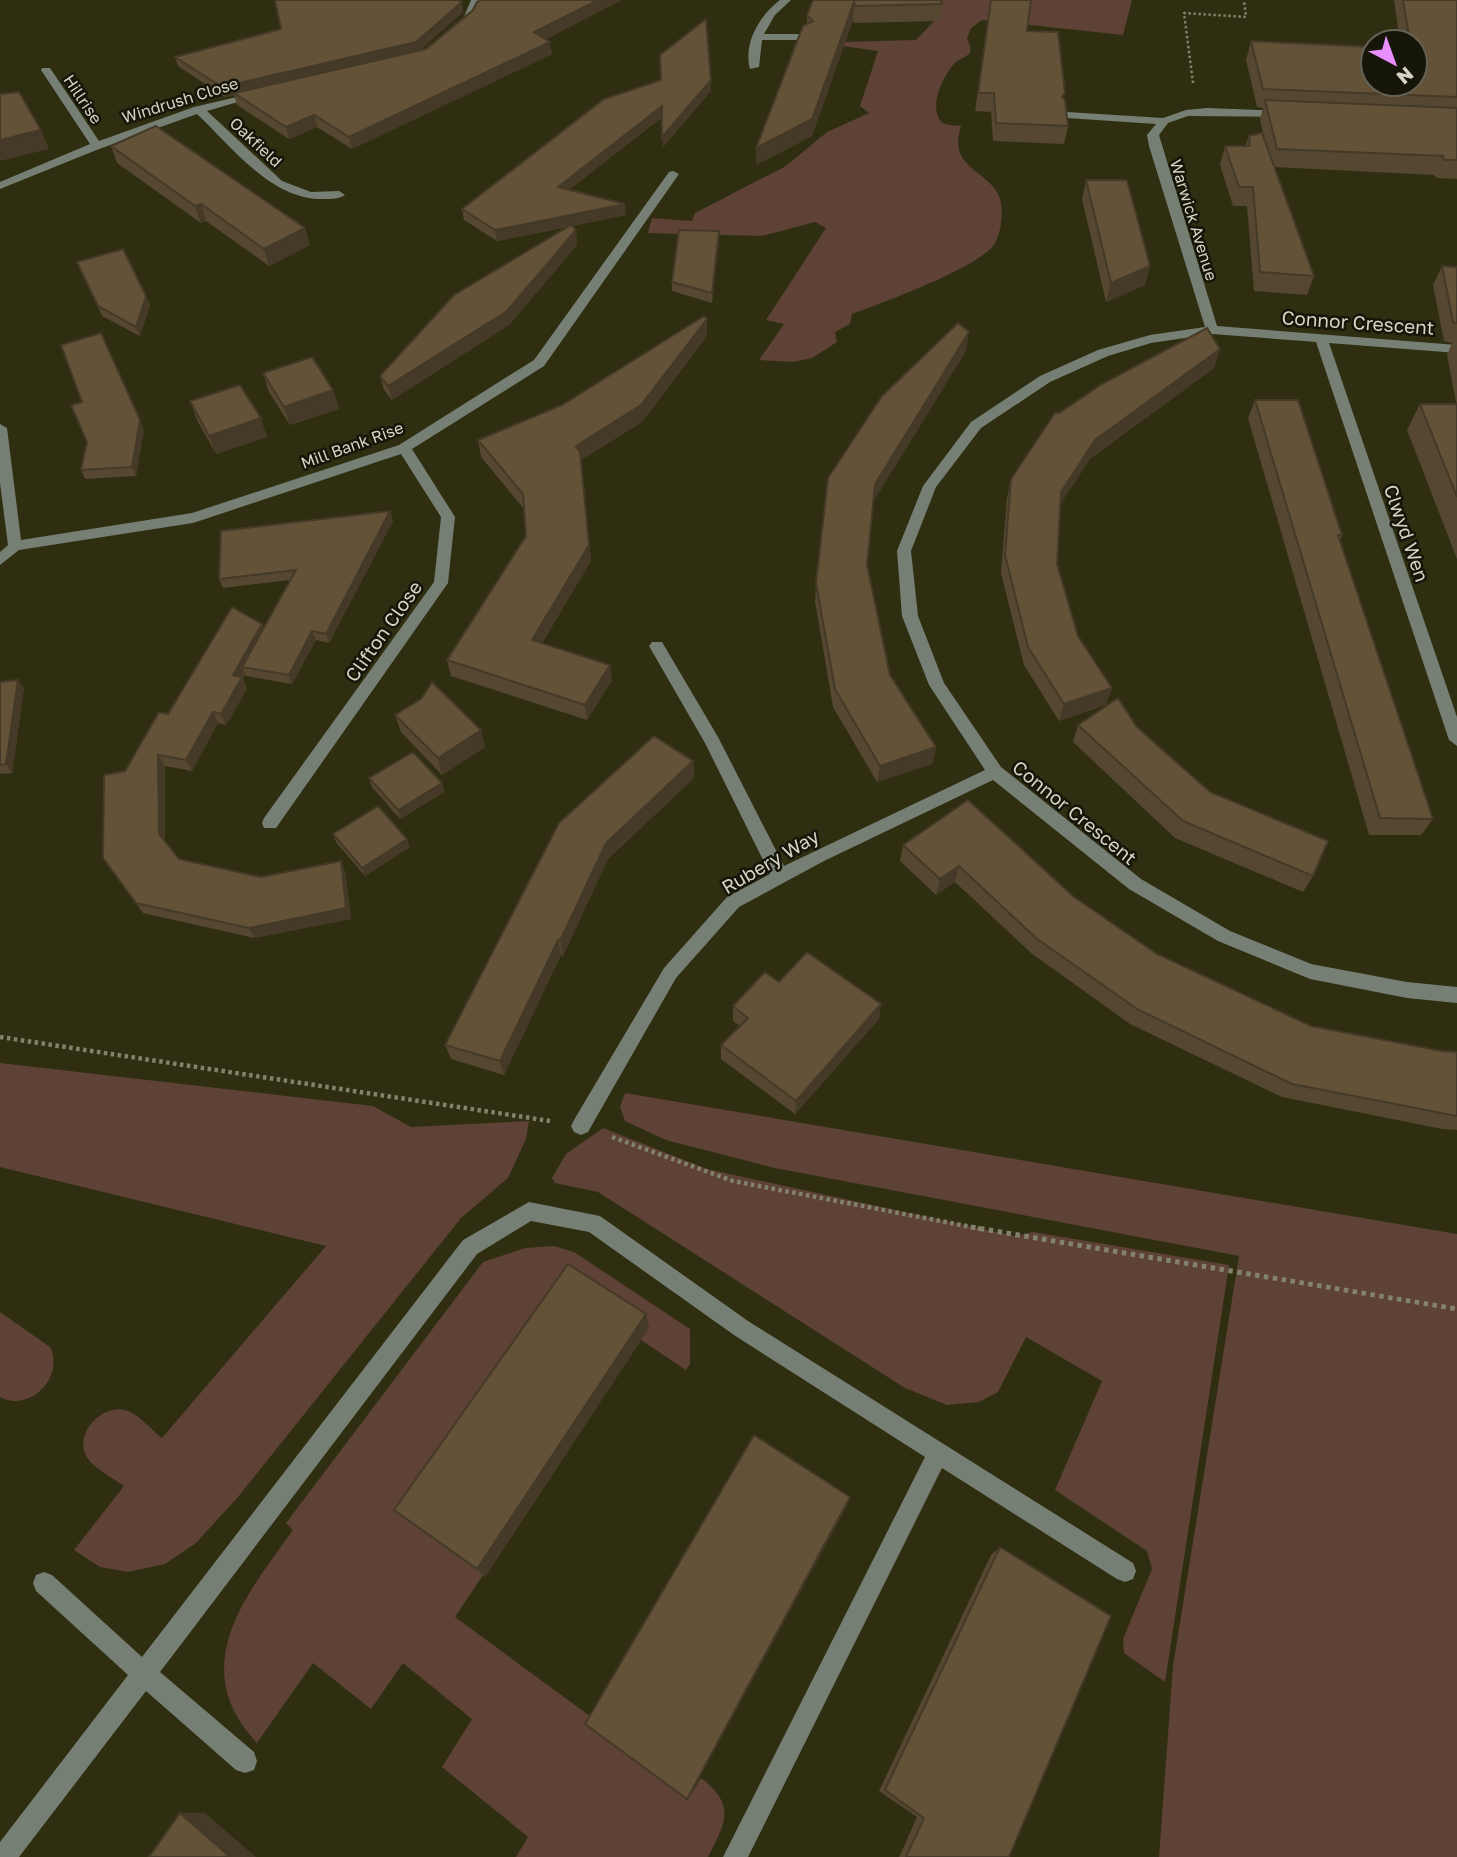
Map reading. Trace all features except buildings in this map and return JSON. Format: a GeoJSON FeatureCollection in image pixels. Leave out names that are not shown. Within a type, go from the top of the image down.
{"type":"FeatureCollection","features":[{"type":"Feature","properties":{"kind":"street"},"geometry":{"type":"LineString","coordinates":[[451,33],[469,18],[475,0]]}},
{"type":"Feature","properties":{"kind":"street"},"geometry":{"type":"LineString","coordinates":[[754,67],[752,51],[756,37],[776,7],[786,0]]}},
{"type":"Feature","properties":{"kind":"street"},"geometry":{"type":"LineString","coordinates":[[756,37],[805,37]]}},
{"type":"Feature","properties":{"kind":"street","name":"Hillrise"},"geometry":{"type":"LineString","coordinates":[[46,70],[95,144]]}},
{"type":"Feature","properties":{"kind":"street","name":"Windrush Close"},"geometry":{"type":"LineString","coordinates":[[0,186],[95,144],[198,109],[270,89]]}},
{"type":"Feature","properties":{"kind":"street","name":"Oakfield"},"geometry":{"type":"LineString","coordinates":[[198,109],[278,183],[309,196],[339,195]]}},
{"type":"Feature","properties":{"kind":"street"},"geometry":{"type":"LineString","coordinates":[[1068,115],[1164,121],[1197,112],[1304,115]]}},
{"type":"Feature","properties":{"kind":"street","name":"Warwick Avenue"},"geometry":{"type":"LineString","coordinates":[[1164,121],[1153,135],[1155,146],[1212,330]]}},
{"type":"Feature","properties":{"kind":"street","name":"Mill Bank Rise"},"geometry":{"type":"LineString","coordinates":[[15,546],[193,518],[404,448],[539,363],[673,174]]}},
{"type":"Feature","properties":{"kind":"street","name":"Connor Crescent"},"geometry":{"type":"LineString","coordinates":[[1457,349],[1212,330],[1150,339],[1103,353],[1045,379],[976,425],[930,486],[904,551],[910,615],[937,685],[995,772],[1135,884],[1224,936],[1310,971],[1407,990],[1457,995]]}},
{"type":"Feature","properties":{"kind":"street","name":"Clwyd Wen"},"geometry":{"type":"LineString","coordinates":[[1321,338],[1457,740]]}},
{"type":"Feature","properties":{"kind":"street"},"geometry":{"type":"LineString","coordinates":[[0,428],[15,546],[0,560]]}},
{"type":"Feature","properties":{"kind":"street","name":"Clifton Close"},"geometry":{"type":"LineString","coordinates":[[270,823],[441,583],[448,517],[404,448]]}},
{"type":"Feature","properties":{"kind":"street"},"geometry":{"type":"LineString","coordinates":[[657,646],[712,741],[780,876]]}},
{"type":"Feature","properties":{"kind":"street","name":"Rubery Way"},"geometry":{"type":"LineString","coordinates":[[581,1126],[670,974],[733,902],[780,876],[995,772]]}},
{"type":"Feature","properties":{"kind":"street"},"geometry":{"type":"LineString","coordinates":[[4,1857],[470,1247],[530,1211],[593,1223],[741,1328],[1125,1571]]}},
{"type":"Feature","properties":{"kind":"street"},"geometry":{"type":"LineString","coordinates":[[735,1857],[938,1454]]}},
{"type":"Feature","properties":{"kind":"street"},"geometry":{"type":"LineString","coordinates":[[44,1583],[245,1761]]}},
{"type":"Feature","properties":{"kind":"path"},"geometry":{"type":"LineString","coordinates":[[1197,112],[1184,13],[1245,17],[1244,0]]}},
{"type":"Feature","properties":{"kind":"path"},"geometry":{"type":"LineString","coordinates":[[0,1037],[581,1126],[733,1181],[915,1218],[1457,1310]]}},
{"type":"Feature","properties":{"kind":"shaded area"},"geometry":{"type":"Polygon","coordinates":[[[930,0],[1132,0],[1123,35],[982,20],[971,28],[967,38],[970,52],[946,74],[936,106],[942,122],[961,126],[958,142],[963,159],[995,188],[999,196],[1002,220],[995,243],[987,252],[952,273],[852,314],[850,324],[835,332],[837,342],[812,358],[793,362],[759,360],[784,324],[766,320],[826,228],[815,222],[762,236],[648,233],[652,218],[692,221],[695,213],[786,166],[827,132],[869,113],[860,106],[878,51],[842,46],[843,42],[916,40],[937,18],[930,0]]]}},
{"type":"Feature","properties":{"kind":"shaded area"},"geometry":{"type":"Polygon","coordinates":[[[0,1063],[373,1106],[411,1127],[529,1121],[526,1139],[508,1178],[461,1218],[238,1497],[196,1543],[165,1564],[128,1572],[100,1567],[74,1550],[124,1486],[98,1469],[86,1456],[83,1447],[88,1429],[101,1415],[119,1409],[137,1416],[162,1438],[326,1246],[0,1167],[0,1063]]]}},
{"type":"Feature","properties":{"kind":"shaded area"},"geometry":{"type":"Polygon","coordinates":[[[625,1093],[1457,1234],[1457,1857],[1159,1857],[1173,1666],[1239,1256],[775,1168],[666,1140],[625,1121],[620,1107],[625,1093]]]}},
{"type":"Feature","properties":{"kind":"shaded area"},"geometry":{"type":"Polygon","coordinates":[[[603,1128],[707,1169],[1015,1236],[1033,1232],[1229,1265],[1165,1682],[1124,1653],[1123,1639],[1152,1569],[1147,1551],[1055,1490],[1102,1381],[1026,1337],[998,1392],[979,1402],[947,1405],[905,1388],[598,1192],[555,1183],[552,1178],[566,1154],[603,1128]]]}},
{"type":"Feature","properties":{"kind":"shaded area"},"geometry":{"type":"Polygon","coordinates":[[[554,1246],[574,1252],[690,1329],[690,1364],[686,1370],[641,1340],[648,1328],[455,1617],[594,1719],[688,1799],[701,1778],[712,1788],[719,1797],[724,1814],[723,1824],[708,1857],[516,1857],[528,1837],[442,1767],[472,1719],[403,1663],[371,1709],[313,1663],[257,1743],[236,1715],[226,1687],[225,1660],[230,1633],[257,1581],[293,1530],[286,1523],[483,1262],[525,1248],[554,1246]]]}},
{"type":"Feature","properties":{"kind":"shaded area"},"geometry":{"type":"Polygon","coordinates":[[[0,1312],[50,1347],[53,1358],[53,1370],[49,1380],[33,1396],[23,1400],[11,1401],[0,1397],[0,1312]]]}}]}
